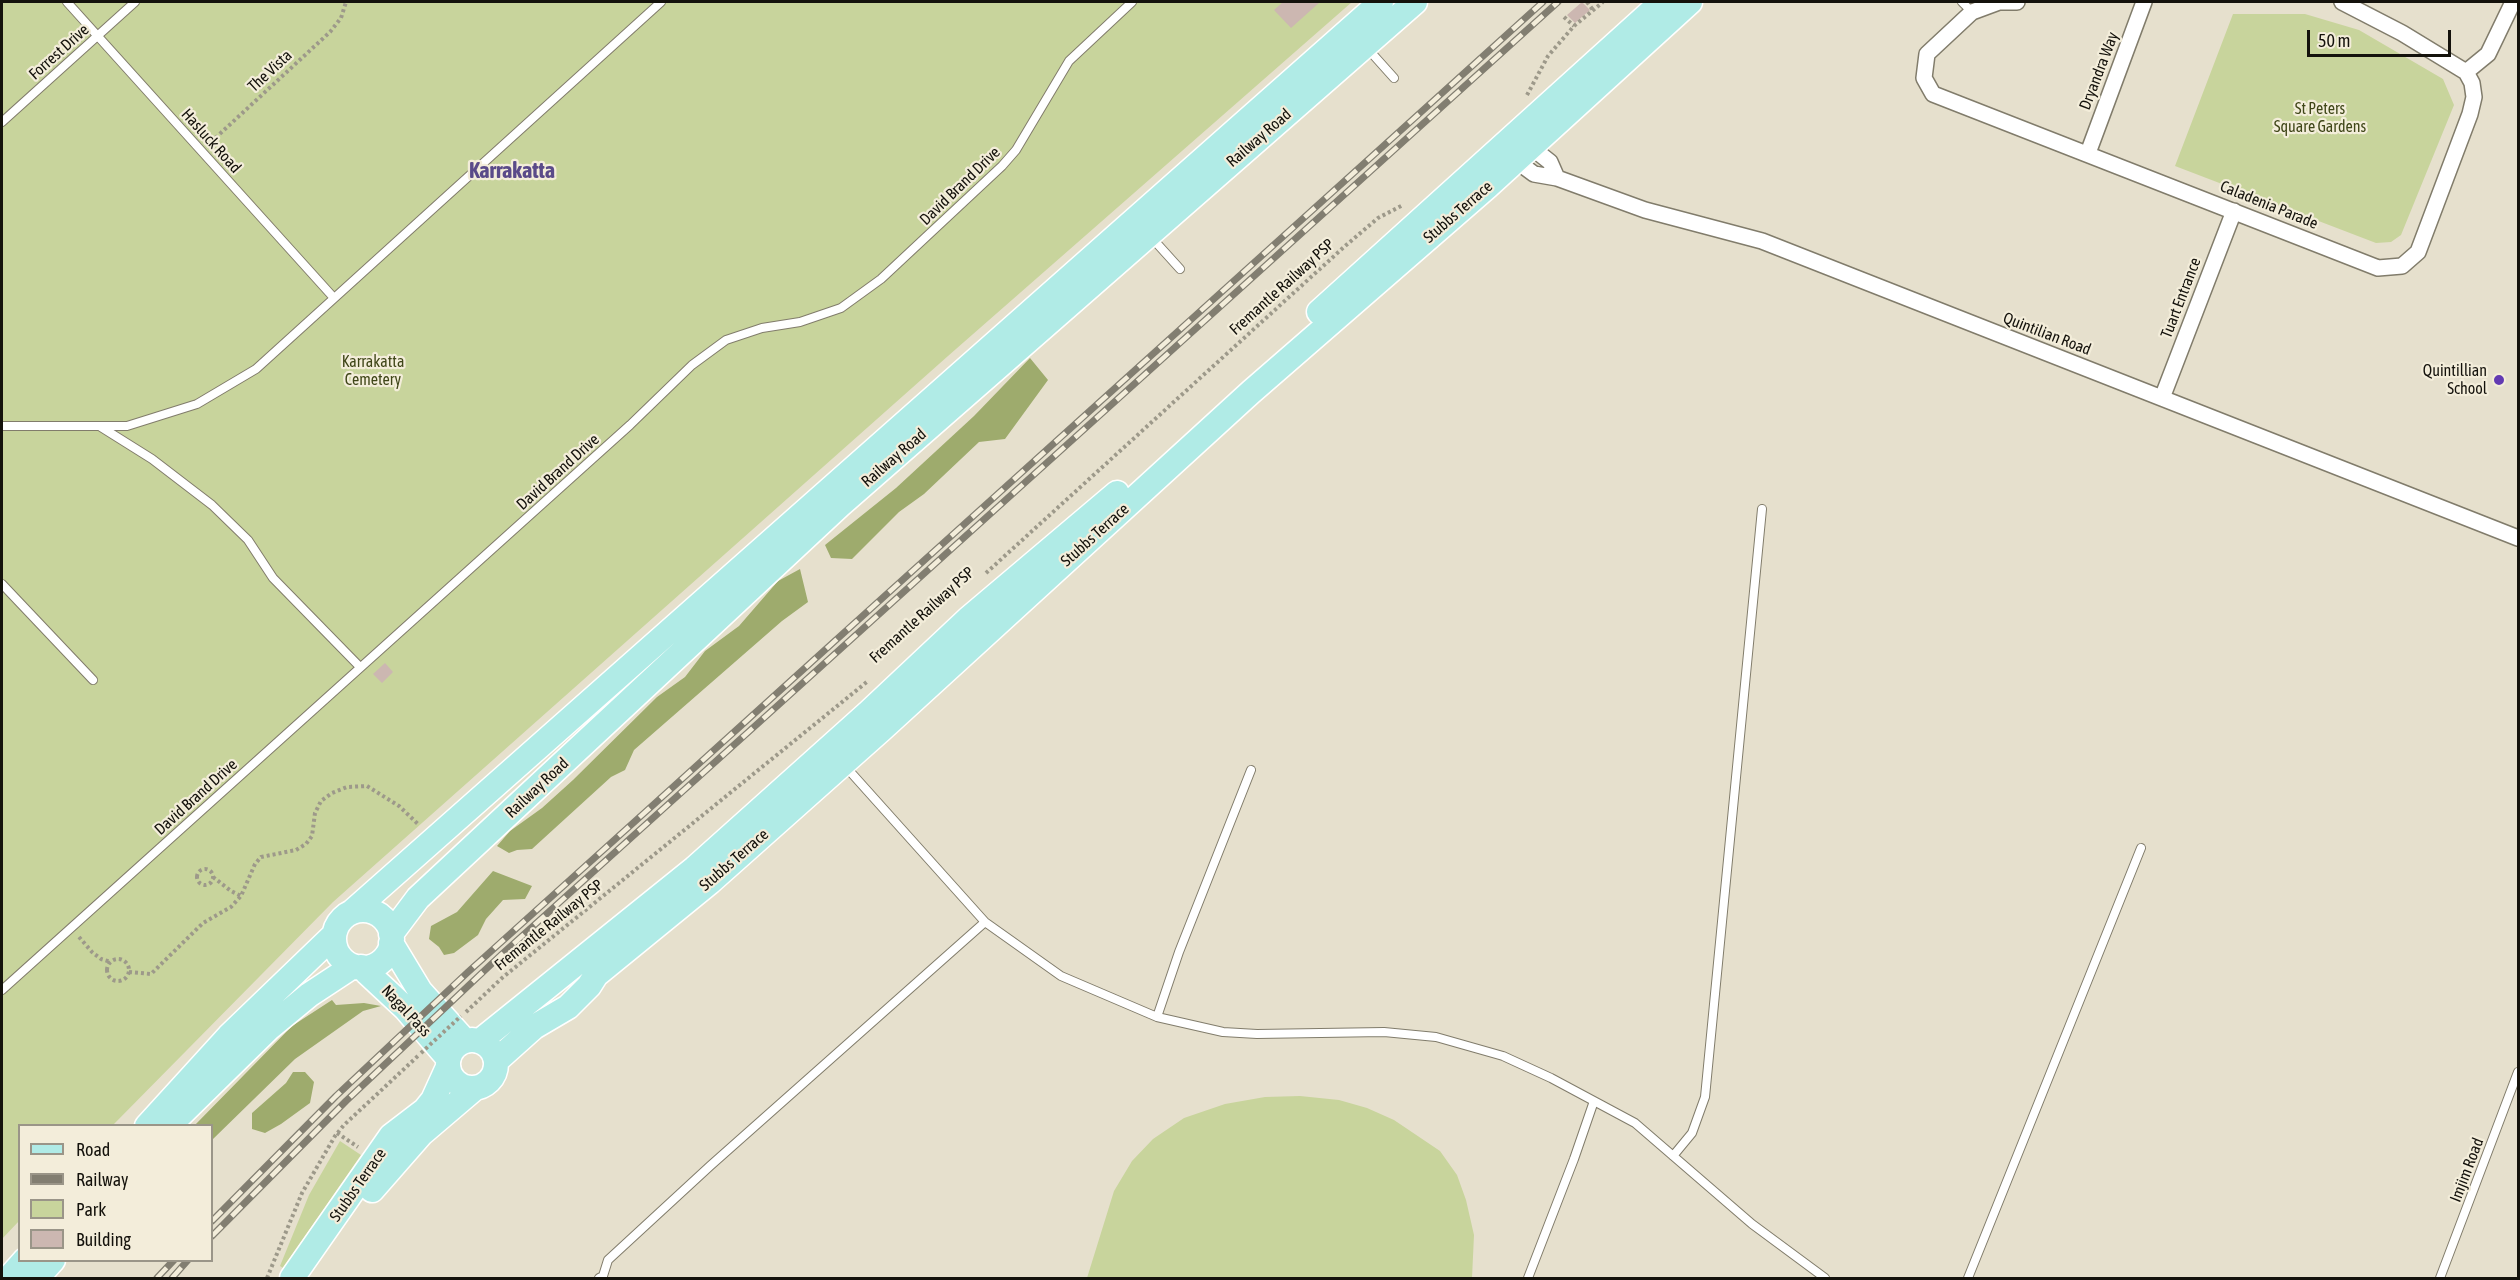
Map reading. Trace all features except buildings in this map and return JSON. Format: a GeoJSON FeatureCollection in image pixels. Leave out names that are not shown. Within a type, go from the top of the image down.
{"type":"FeatureCollection","features":[{"type":"Feature","properties":{"kind":"main road","name":"Railway Road"},"geometry":{"type":"LineString","coordinates":[[391,939],[418,898],[1142,227],[1361,12],[1381,2]]}},
{"type":"Feature","properties":{"kind":"main road","name":"Railway Road"},"geometry":{"type":"LineString","coordinates":[[353,911],[1142,227],[1415,2]]}},
{"type":"Feature","properties":{"kind":"main road","name":"Stubbs Terrace"},"geometry":{"type":"LineString","coordinates":[[496,1061],[534,1027],[568,1007],[596,975],[710,882],[843,764],[1251,392],[1488,186],[1515,147],[1662,2]]}},
{"type":"Feature","properties":{"kind":"main road","name":"Stubbs Terrace"},"geometry":{"type":"LineString","coordinates":[[473,1041],[695,868],[969,619],[1142,472],[1515,147],[1690,2]]}},
{"type":"Feature","properties":{"kind":"main road"},"geometry":{"type":"LineString","coordinates":[[148,1124],[229,1036],[334,935],[340,921],[353,911],[361,910],[377,914],[389,926],[391,939],[384,958],[369,967],[357,967],[309,995],[269,1028],[171,1124]]}},
{"type":"Feature","properties":{"kind":"main road"},"geometry":{"type":"LineString","coordinates":[[334,935],[338,954],[357,967]]}},
{"type":"Feature","properties":{"kind":"main road","name":"Nagal Pass"},"geometry":{"type":"LineString","coordinates":[[391,939],[420,991],[473,1041]]}},
{"type":"Feature","properties":{"kind":"main road","name":"Nagal Pass"},"geometry":{"type":"LineString","coordinates":[[357,967],[405,1008],[448,1062]]}},
{"type":"Feature","properties":{"kind":"main road"},"geometry":{"type":"LineString","coordinates":[[473,1041],[491,1049],[496,1061],[493,1076],[488,1082],[474,1088],[460,1085],[449,1074],[448,1062],[452,1050],[473,1041]]}},
{"type":"Feature","properties":{"kind":"main road","name":"Stubbs Terrace"},"geometry":{"type":"LineString","coordinates":[[292,1278],[391,1136],[429,1105],[448,1062]]}},
{"type":"Feature","properties":{"kind":"main road","name":"Stubbs Terrace"},"geometry":{"type":"LineString","coordinates":[[310,1278],[368,1195],[403,1154],[421,1134],[474,1088]]}},
{"type":"Feature","properties":{"kind":"main road"},"geometry":{"type":"LineString","coordinates":[[9,1278],[23,1262]]}},
{"type":"Feature","properties":{"kind":"main road"},"geometry":{"type":"LineString","coordinates":[[37,1278],[51,1262]]}},
{"type":"Feature","properties":{"kind":"street","name":"Caladenia Parade"},"geometry":{"type":"LineString","coordinates":[[2017,2],[1967,7],[1927,54],[1924,78],[1933,94],[2378,268],[2402,266],[2418,252],[2470,114],[2474,98],[2472,82],[2466,72]]}},
{"type":"Feature","properties":{"kind":"street","name":"Dryandra Way"},"geometry":{"type":"LineString","coordinates":[[2088,153],[2144,2]]}},
{"type":"Feature","properties":{"kind":"street"},"geometry":{"type":"LineString","coordinates":[[2342,2],[2402,33],[2466,72],[2488,54],[2513,2]]}},
{"type":"Feature","properties":{"kind":"street"},"geometry":{"type":"LineString","coordinates":[[1515,147],[1550,162],[1557,178]]}},
{"type":"Feature","properties":{"kind":"street","name":"Quintilian Road"},"geometry":{"type":"LineString","coordinates":[[1515,147],[1534,174],[1557,178],[1645,210],[1762,241],[2518,538]]}},
{"type":"Feature","properties":{"kind":"street","name":"Tuart Entrance"},"geometry":{"type":"LineString","coordinates":[[2162,398],[2234,210]]}},
{"type":"Feature","properties":{"kind":"lane","name":"Hasluck Road"},"geometry":{"type":"LineString","coordinates":[[67,2],[334,298]]}},
{"type":"Feature","properties":{"kind":"lane","name":"Forrest Drive"},"geometry":{"type":"LineString","coordinates":[[2,122],[135,2]]}},
{"type":"Feature","properties":{"kind":"lane"},"geometry":{"type":"LineString","coordinates":[[2,426],[127,426],[197,404],[256,369],[652,5],[661,2]]}},
{"type":"Feature","properties":{"kind":"lane","name":"David Brand Drive"},"geometry":{"type":"LineString","coordinates":[[3,985],[72,926],[630,425],[692,365],[726,340],[762,328],[800,322],[841,308],[880,279],[1002,166],[1016,150],[1069,61],[1132,2]]}},
{"type":"Feature","properties":{"kind":"lane"},"geometry":{"type":"LineString","coordinates":[[1365,45],[1394,78]]}},
{"type":"Feature","properties":{"kind":"lane"},"geometry":{"type":"LineString","coordinates":[[1142,227],[1180,269]]}},
{"type":"Feature","properties":{"kind":"lane"},"geometry":{"type":"LineString","coordinates":[[100,426],[152,459],[212,505],[248,540],[273,578],[360,667]]}},
{"type":"Feature","properties":{"kind":"lane"},"geometry":{"type":"LineString","coordinates":[[1673,1156],[1692,1132],[1705,1097],[1762,509]]}},
{"type":"Feature","properties":{"kind":"lane"},"geometry":{"type":"LineString","coordinates":[[2,583],[4,592],[2,597]]}},
{"type":"Feature","properties":{"kind":"lane"},"geometry":{"type":"LineString","coordinates":[[2,583],[93,680]]}},
{"type":"Feature","properties":{"kind":"lane"},"geometry":{"type":"LineString","coordinates":[[843,764],[985,922],[1061,976],[1157,1017],[1191,1026],[1240,1034],[1384,1032],[1436,1037],[1503,1056],[1551,1078],[1635,1123],[1752,1224],[1822,1278]]}},
{"type":"Feature","properties":{"kind":"lane"},"geometry":{"type":"LineString","coordinates":[[1157,1017],[1179,952],[1251,770]]}},
{"type":"Feature","properties":{"kind":"lane"},"geometry":{"type":"LineString","coordinates":[[1968,1278],[2141,848]]}},
{"type":"Feature","properties":{"kind":"lane"},"geometry":{"type":"LineString","coordinates":[[599,1278],[603,1276],[608,1260],[616,1252],[985,922]]}},
{"type":"Feature","properties":{"kind":"lane","name":"Imjim Road"},"geometry":{"type":"LineString","coordinates":[[2440,1278],[2518,1072]]}},
{"type":"Feature","properties":{"kind":"lane"},"geometry":{"type":"LineString","coordinates":[[1528,1278],[1594,1101]]}},
{"type":"Feature","properties":{"kind":"path","name":"The Vista"},"geometry":{"type":"LineString","coordinates":[[201,151],[330,32],[340,18],[346,2]]}},
{"type":"Feature","properties":{"kind":"path"},"geometry":{"type":"LineString","coordinates":[[1587,2],[1593,10]]}},
{"type":"Feature","properties":{"kind":"path"},"geometry":{"type":"LineString","coordinates":[[1529,102],[1527,95],[1530,86],[1548,56],[1574,26],[1603,2]]}},
{"type":"Feature","properties":{"kind":"path"},"geometry":{"type":"LineString","coordinates":[[1564,17],[1574,26]]}},
{"type":"Feature","properties":{"kind":"path","name":"Fremantle Railway PSP"},"geometry":{"type":"LineString","coordinates":[[984,575],[1344,247],[1378,218],[1409,202]]}},
{"type":"Feature","properties":{"kind":"path","name":"Fremantle Railway PSP"},"geometry":{"type":"LineString","coordinates":[[267,1278],[302,1193],[338,1133],[502,978],[870,679]]}},
{"type":"Feature","properties":{"kind":"path"},"geometry":{"type":"LineString","coordinates":[[129,972],[150,974],[193,932],[231,907],[241,896],[261,857],[296,850],[306,844],[312,836],[315,813],[321,801],[347,787],[367,786],[399,806],[434,839]]}},
{"type":"Feature","properties":{"kind":"path"},"geometry":{"type":"LineString","coordinates":[[213,877],[206,885],[199,882],[197,877],[198,872],[205,869],[210,871],[213,877],[241,896]]}},
{"type":"Feature","properties":{"kind":"path"},"geometry":{"type":"LineString","coordinates":[[72,926],[92,952],[101,959],[125,962],[129,972]]}},
{"type":"Feature","properties":{"kind":"path"},"geometry":{"type":"LineString","coordinates":[[111,962],[107,971],[112,979],[122,981],[129,972]]}},
{"type":"Feature","properties":{"kind":"path"},"geometry":{"type":"LineString","coordinates":[[338,1133],[364,1151]]}},
{"type":"Feature","properties":{"kind":"green space","name":"Karrakatta Cemetery"},"geometry":{"type":"Polygon","coordinates":[[[2,2],[1352,2],[948,356],[333,902],[114,1124],[18,1124],[18,1222],[2,1239],[2,2]]]}},
{"type":"Feature","properties":{"kind":"green space","name":"St Peters Square Gardens"},"geometry":{"type":"Polygon","coordinates":[[[2233,14],[2305,14],[2359,30],[2443,79],[2454,105],[2401,235],[2391,242],[2376,243],[2175,166],[2233,14]]]}},
{"type":"Feature","properties":{"kind":"green space"},"geometry":{"type":"Polygon","coordinates":[[[1030,358],[1048,380],[1005,439],[979,442],[924,494],[899,512],[852,559],[831,558],[825,545],[896,488],[974,416],[1030,358]]]}},
{"type":"Feature","properties":{"kind":"green space"},"geometry":{"type":"Polygon","coordinates":[[[800,569],[808,602],[782,621],[634,750],[625,770],[611,777],[532,849],[509,853],[497,846],[510,831],[542,808],[573,780],[657,697],[685,677],[705,651],[739,626],[778,581],[800,569]]]}},
{"type":"Feature","properties":{"kind":"green space"},"geometry":{"type":"Polygon","coordinates":[[[493,871],[532,886],[525,899],[503,900],[486,919],[478,935],[454,953],[444,955],[439,947],[429,939],[431,926],[457,912],[493,871]]]}},
{"type":"Feature","properties":{"kind":"green space"},"geometry":{"type":"Polygon","coordinates":[[[332,1000],[336,1005],[364,1003],[381,1006],[363,1011],[295,1059],[213,1139],[213,1124],[196,1124],[292,1026],[332,1000]]]}},
{"type":"Feature","properties":{"kind":"green space"},"geometry":{"type":"Polygon","coordinates":[[[293,1072],[305,1072],[314,1082],[310,1103],[265,1133],[252,1129],[252,1113],[286,1083],[293,1072]]]}},
{"type":"Feature","properties":{"kind":"green space"},"geometry":{"type":"Polygon","coordinates":[[[1300,1096],[1339,1100],[1367,1108],[1394,1120],[1440,1151],[1457,1175],[1466,1200],[1474,1235],[1472,1278],[1087,1278],[1114,1191],[1132,1161],[1153,1139],[1184,1118],[1225,1104],[1265,1097],[1300,1096]]]}},
{"type":"Feature","properties":{"kind":"green space"},"geometry":{"type":"Polygon","coordinates":[[[340,1141],[361,1155],[283,1268],[280,1266],[309,1195],[340,1141]]]}},
{"type":"Feature","properties":{"kind":"railway"},"geometry":{"type":"LineString","coordinates":[[213,1220],[336,1096],[468,972],[1543,2]]}},
{"type":"Feature","properties":{"kind":"railway"},"geometry":{"type":"LineString","coordinates":[[213,1235],[346,1101],[501,955],[1558,2]]}},
{"type":"Feature","properties":{"kind":"railway"},"geometry":{"type":"LineString","coordinates":[[157,1278],[172,1262]]}},
{"type":"Feature","properties":{"kind":"railway"},"geometry":{"type":"LineString","coordinates":[[172,1278],[186,1262]]}},
{"type":"Feature","properties":{"kind":"place","name":"Quintillian School"},"geometry":{"type":"Point","coordinates":[2499,380]}},
{"type":"Feature","properties":{"kind":"district","name":"Karrakatta"},"geometry":{"type":"Point","coordinates":[512,171]}}]}
